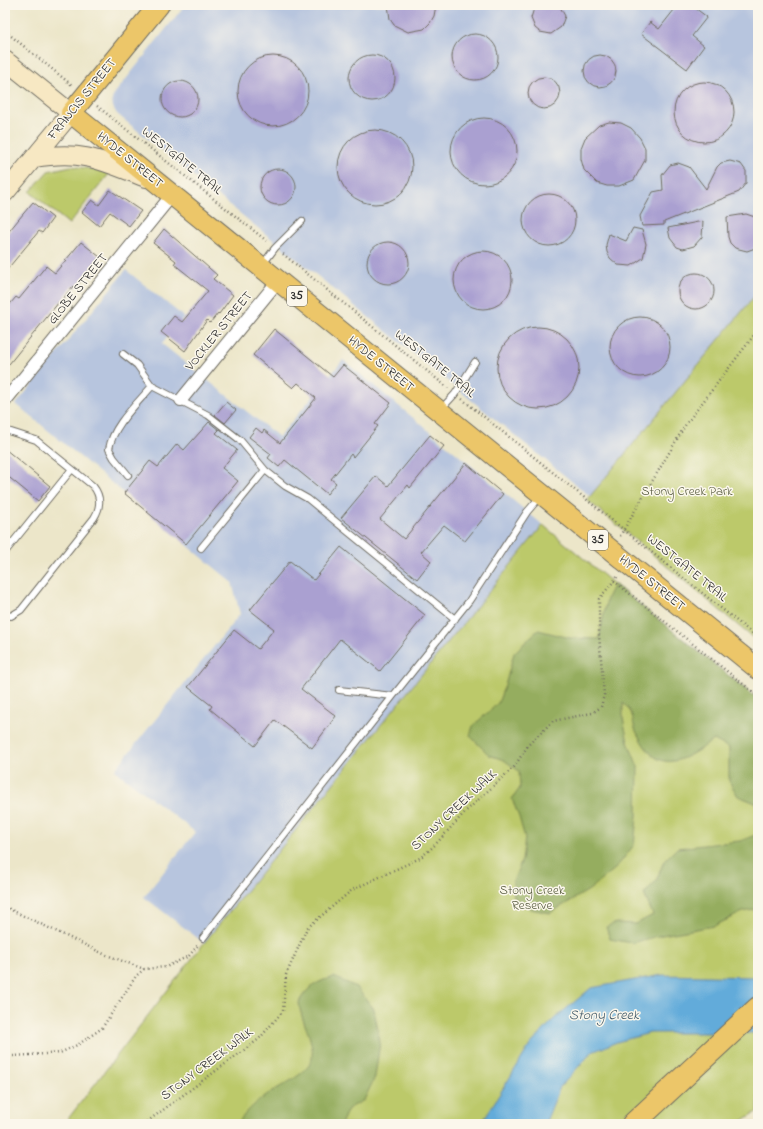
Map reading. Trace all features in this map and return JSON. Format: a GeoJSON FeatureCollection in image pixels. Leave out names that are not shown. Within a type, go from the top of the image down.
{"type":"FeatureCollection","features":[{"type":"Feature","properties":{"kind":"highway"},"geometry":{"type":"LineString","coordinates":[[633,1124],[758,1008]]}},
{"type":"Feature","properties":{"kind":"main road","name":"FRANCIS STREET"},"geometry":{"type":"LineString","coordinates":[[5,193],[159,5]]}},
{"type":"Feature","properties":{"kind":"main road","name":"HYDE STREET"},"geometry":{"type":"LineString","coordinates":[[5,60],[758,669]]}},
{"type":"Feature","properties":{"kind":"main road"},"geometry":{"type":"LineString","coordinates":[[34,158],[56,154],[87,156],[103,160],[156,181]]}},
{"type":"Feature","properties":{"kind":"street","name":"GLOBE STREET"},"geometry":{"type":"LineString","coordinates":[[5,401],[172,195]]}},
{"type":"Feature","properties":{"kind":"street","name":"VOCKLER STREET"},"geometry":{"type":"LineString","coordinates":[[181,400],[278,280]]}},
{"type":"Feature","properties":{"kind":"lane"},"geometry":{"type":"LineString","coordinates":[[261,267],[275,248],[302,221]]}},
{"type":"Feature","properties":{"kind":"lane"},"geometry":{"type":"LineString","coordinates":[[123,354],[137,365],[152,386],[208,415],[240,440],[265,470],[285,486],[308,499],[455,619]]}},
{"type":"Feature","properties":{"kind":"lane"},"geometry":{"type":"LineString","coordinates":[[439,411],[456,394],[475,362]]}},
{"type":"Feature","properties":{"kind":"lane"},"geometry":{"type":"LineString","coordinates":[[128,474],[108,449],[118,426],[152,386]]}},
{"type":"Feature","properties":{"kind":"lane"},"geometry":{"type":"LineString","coordinates":[[5,430],[36,440],[97,491],[100,503],[97,514],[21,610],[11,616],[5,614]]}},
{"type":"Feature","properties":{"kind":"lane"},"geometry":{"type":"LineString","coordinates":[[5,552],[72,469]]}},
{"type":"Feature","properties":{"kind":"lane"},"geometry":{"type":"LineString","coordinates":[[201,548],[265,470]]}},
{"type":"Feature","properties":{"kind":"lane"},"geometry":{"type":"LineString","coordinates":[[203,938],[469,601],[527,512],[542,494]]}},
{"type":"Feature","properties":{"kind":"lane"},"geometry":{"type":"LineString","coordinates":[[339,690],[393,696]]}},
{"type":"Feature","properties":{"kind":"path"},"geometry":{"type":"LineString","coordinates":[[5,31],[70,84]]}},
{"type":"Feature","properties":{"kind":"path","name":"WESTGATE TRAIL"},"geometry":{"type":"LineString","coordinates":[[99,107],[758,638]]}},
{"type":"Feature","properties":{"kind":"path"},"geometry":{"type":"LineString","coordinates":[[610,549],[624,531],[686,424],[758,330]]}},
{"type":"Feature","properties":{"kind":"path","name":"STONY CREEK WALK"},"geometry":{"type":"LineString","coordinates":[[144,1124],[259,1039],[283,1011],[286,975],[307,928],[352,890],[420,858],[433,847],[465,812],[514,767],[529,744],[553,721],[592,712],[601,706],[604,695],[599,635],[599,600],[628,564]]}},
{"type":"Feature","properties":{"kind":"path"},"geometry":{"type":"LineString","coordinates":[[614,581],[758,696]]}},
{"type":"Feature","properties":{"kind":"path"},"geometry":{"type":"LineString","coordinates":[[5,907],[104,954],[144,969],[166,967],[189,956],[203,938]]}},
{"type":"Feature","properties":{"kind":"path"},"geometry":{"type":"LineString","coordinates":[[13,1056],[60,1053],[79,1044],[102,1028],[136,976],[144,969]]}},
{"type":"Feature","properties":{"kind":"shaded area"},"geometry":{"type":"Polygon","coordinates":[[[185,5],[758,5],[758,292],[590,496],[117,114],[113,107],[112,99],[115,93],[185,5]]]}},
{"type":"Feature","properties":{"kind":"shaded area"},"geometry":{"type":"Polygon","coordinates":[[[126,270],[184,317],[162,344],[279,437],[343,360],[543,525],[204,943],[144,897],[195,832],[115,770],[240,614],[232,582],[16,404],[126,270]]]}},
{"type":"Feature","properties":{"kind":"green space"},"geometry":{"type":"Polygon","coordinates":[[[71,166],[99,170],[109,174],[69,224],[30,192],[48,171],[71,166]]]}},
{"type":"Feature","properties":{"kind":"green space","name":"Stony Creek Park"},"geometry":{"type":"Polygon","coordinates":[[[758,292],[758,642],[587,500],[758,292]]]}},
{"type":"Feature","properties":{"kind":"green space","name":"Stony Creek Reserve"},"geometry":{"type":"Polygon","coordinates":[[[543,525],[758,703],[758,1111],[737,1124],[64,1124],[204,943],[543,525]]]}},
{"type":"Feature","properties":{"kind":"green space"},"geometry":{"type":"Polygon","coordinates":[[[614,584],[758,699],[758,804],[738,796],[729,781],[729,748],[714,740],[681,759],[663,761],[654,756],[645,747],[635,729],[630,711],[623,703],[623,718],[628,742],[638,767],[637,816],[634,845],[616,868],[589,890],[550,913],[531,909],[514,898],[513,881],[522,860],[525,838],[512,799],[520,788],[519,771],[504,760],[489,755],[470,736],[473,726],[498,703],[506,682],[514,653],[538,630],[570,638],[599,639],[607,598],[614,584]]]}},
{"type":"Feature","properties":{"kind":"green space"},"geometry":{"type":"Polygon","coordinates":[[[758,834],[758,909],[743,912],[714,926],[662,935],[632,943],[610,939],[606,927],[616,923],[636,924],[653,915],[644,894],[656,881],[664,861],[677,848],[740,841],[758,834]]]}},
{"type":"Feature","properties":{"kind":"green space"},"geometry":{"type":"Polygon","coordinates":[[[334,977],[356,987],[374,1009],[380,1042],[375,1077],[364,1100],[348,1109],[341,1124],[237,1124],[246,1112],[257,1102],[270,1092],[299,1075],[310,1064],[312,1058],[311,1044],[299,1002],[306,992],[314,985],[323,980],[334,977]]]}},
{"type":"Feature","properties":{"kind":"water","name":"Stony Creek"},"geometry":{"type":"Polygon","coordinates":[[[662,975],[758,977],[758,1033],[650,1033],[617,1042],[592,1052],[560,1087],[545,1124],[481,1124],[530,1045],[554,1019],[591,988],[662,975]]]}},
{"type":"Feature","properties":{"kind":"building"},"geometry":{"type":"Polygon","coordinates":[[[388,5],[436,5],[434,16],[424,29],[408,32],[394,25],[390,19],[388,5]]]}},
{"type":"Feature","properties":{"kind":"building"},"geometry":{"type":"Polygon","coordinates":[[[535,5],[559,5],[565,16],[561,27],[551,34],[540,32],[535,28],[531,18],[535,5]]]}},
{"type":"Feature","properties":{"kind":"building"},"geometry":{"type":"Polygon","coordinates":[[[678,5],[691,5],[707,17],[692,36],[704,46],[687,69],[641,34],[650,22],[659,29],[678,5]]]}},
{"type":"Feature","properties":{"kind":"building"},"geometry":{"type":"Polygon","coordinates":[[[475,34],[488,38],[494,44],[498,57],[494,70],[488,76],[475,80],[462,76],[456,70],[452,57],[456,44],[462,38],[475,34]]]}},
{"type":"Feature","properties":{"kind":"building"},"geometry":{"type":"Polygon","coordinates":[[[367,55],[377,55],[389,61],[394,69],[394,87],[389,95],[381,100],[367,101],[359,98],[352,91],[349,83],[349,73],[352,65],[359,58],[367,55]]]}},
{"type":"Feature","properties":{"kind":"building"},"geometry":{"type":"Polygon","coordinates":[[[597,55],[603,55],[613,62],[616,71],[615,77],[609,84],[603,87],[597,87],[587,80],[584,74],[584,68],[591,58],[597,55]]]}},
{"type":"Feature","properties":{"kind":"building"},"geometry":{"type":"Polygon","coordinates":[[[273,56],[286,59],[298,66],[305,78],[308,91],[305,104],[298,116],[286,123],[273,126],[260,123],[248,116],[241,104],[238,91],[241,78],[248,66],[260,59],[273,56]]]}},
{"type":"Feature","properties":{"kind":"building"},"geometry":{"type":"Polygon","coordinates":[[[541,77],[547,77],[557,84],[560,93],[559,99],[553,106],[547,109],[541,109],[531,102],[528,96],[528,90],[535,80],[541,77]]]}},
{"type":"Feature","properties":{"kind":"building"},"geometry":{"type":"Polygon","coordinates":[[[184,81],[193,86],[197,92],[197,106],[193,112],[184,117],[176,117],[167,112],[163,106],[162,95],[167,86],[173,82],[184,81]]]}},
{"type":"Feature","properties":{"kind":"building"},"geometry":{"type":"Polygon","coordinates":[[[698,82],[710,82],[721,87],[729,95],[734,106],[732,124],[721,137],[710,142],[698,142],[687,137],[679,129],[674,118],[674,106],[679,95],[687,87],[698,82]]]}},
{"type":"Feature","properties":{"kind":"building"},"geometry":{"type":"Polygon","coordinates":[[[484,118],[496,121],[507,128],[514,139],[517,151],[514,163],[507,174],[496,181],[484,184],[472,181],[461,174],[454,163],[451,151],[454,139],[461,128],[472,121],[484,118]]]}},
{"type":"Feature","properties":{"kind":"building"},"geometry":{"type":"Polygon","coordinates":[[[609,122],[621,123],[631,128],[640,138],[645,148],[645,160],[634,180],[619,186],[607,186],[597,183],[584,170],[581,159],[581,148],[585,138],[599,125],[609,122]]]}},
{"type":"Feature","properties":{"kind":"building"},"geometry":{"type":"Polygon","coordinates":[[[375,130],[389,133],[401,141],[409,153],[412,167],[409,181],[401,193],[389,201],[375,204],[361,201],[349,193],[341,181],[338,167],[341,153],[349,141],[361,133],[375,130]]]}},
{"type":"Feature","properties":{"kind":"building"},"geometry":{"type":"Polygon","coordinates":[[[730,161],[741,164],[746,171],[746,183],[739,192],[664,222],[664,225],[642,226],[640,216],[653,192],[663,190],[662,175],[670,165],[678,163],[689,167],[706,189],[717,167],[721,163],[730,161]]]}},
{"type":"Feature","properties":{"kind":"building"},"geometry":{"type":"Polygon","coordinates":[[[278,169],[291,174],[296,187],[291,200],[278,205],[265,200],[260,187],[265,174],[278,169]]]}},
{"type":"Feature","properties":{"kind":"building"},"geometry":{"type":"Polygon","coordinates":[[[110,190],[141,211],[129,226],[110,212],[99,226],[82,212],[92,200],[99,205],[110,190]]]}},
{"type":"Feature","properties":{"kind":"building"},"geometry":{"type":"Polygon","coordinates":[[[549,194],[559,196],[567,202],[573,210],[575,220],[573,230],[567,238],[559,244],[549,246],[539,244],[531,238],[525,230],[523,220],[525,210],[531,202],[539,196],[549,194]]]}},
{"type":"Feature","properties":{"kind":"building"},"geometry":{"type":"Polygon","coordinates":[[[33,202],[53,218],[42,233],[39,231],[5,272],[5,236],[33,202]]]}},
{"type":"Feature","properties":{"kind":"building"},"geometry":{"type":"Polygon","coordinates":[[[746,214],[758,218],[758,247],[747,251],[735,248],[730,243],[728,237],[727,217],[746,214]]]}},
{"type":"Feature","properties":{"kind":"building"},"geometry":{"type":"Polygon","coordinates":[[[703,221],[702,237],[694,246],[683,249],[677,247],[670,238],[668,228],[703,221]]]}},
{"type":"Feature","properties":{"kind":"building"},"geometry":{"type":"Polygon","coordinates":[[[633,228],[642,230],[646,244],[643,258],[631,266],[618,265],[610,258],[607,252],[606,245],[609,234],[626,241],[633,228]]]}},
{"type":"Feature","properties":{"kind":"building"},"geometry":{"type":"Polygon","coordinates":[[[164,229],[217,275],[213,279],[233,295],[219,314],[218,313],[210,323],[207,320],[185,351],[161,332],[174,316],[182,322],[208,291],[174,264],[176,261],[153,243],[164,229]]]}},
{"type":"Feature","properties":{"kind":"building"},"geometry":{"type":"Polygon","coordinates":[[[81,242],[100,257],[75,288],[73,286],[60,303],[59,302],[5,369],[5,310],[16,297],[19,299],[46,266],[55,273],[81,242]]]}},
{"type":"Feature","properties":{"kind":"building"},"geometry":{"type":"Polygon","coordinates":[[[384,242],[392,242],[403,248],[409,259],[409,267],[403,278],[392,284],[384,284],[373,278],[367,267],[367,259],[373,248],[384,242]]]}},
{"type":"Feature","properties":{"kind":"building"},"geometry":{"type":"Polygon","coordinates":[[[477,251],[489,251],[504,259],[512,274],[512,286],[504,301],[489,309],[477,309],[462,301],[454,286],[454,274],[462,259],[477,251]]]}},
{"type":"Feature","properties":{"kind":"building"},"geometry":{"type":"Polygon","coordinates":[[[700,273],[709,278],[713,284],[713,298],[709,304],[700,309],[692,309],[683,304],[679,298],[678,287],[683,278],[689,274],[700,273]]]}},
{"type":"Feature","properties":{"kind":"building"},"geometry":{"type":"Polygon","coordinates":[[[634,317],[646,317],[657,322],[665,330],[670,341],[668,359],[657,372],[646,377],[634,377],[623,372],[615,364],[610,353],[610,341],[615,330],[623,322],[634,317]]]}},
{"type":"Feature","properties":{"kind":"building"},"geometry":{"type":"Polygon","coordinates":[[[530,327],[546,327],[561,334],[572,345],[579,360],[579,376],[576,384],[567,397],[554,406],[546,409],[530,409],[515,402],[504,391],[497,376],[497,360],[504,345],[515,334],[530,327]]]}},
{"type":"Feature","properties":{"kind":"building"},"geometry":{"type":"Polygon","coordinates":[[[274,329],[333,377],[343,365],[391,403],[375,424],[378,426],[353,457],[351,454],[331,479],[336,483],[327,494],[285,460],[279,467],[268,458],[271,454],[249,437],[256,428],[262,433],[264,430],[280,443],[316,398],[298,383],[293,388],[253,355],[274,329]]]}},
{"type":"Feature","properties":{"kind":"building"},"geometry":{"type":"Polygon","coordinates":[[[226,402],[236,410],[225,423],[215,415],[226,402]]]}},
{"type":"Feature","properties":{"kind":"building"},"geometry":{"type":"Polygon","coordinates":[[[209,422],[219,430],[216,433],[237,450],[222,468],[238,481],[186,544],[124,493],[150,461],[158,467],[177,444],[184,450],[209,422]]]}},
{"type":"Feature","properties":{"kind":"building"},"geometry":{"type":"Polygon","coordinates":[[[430,435],[444,446],[410,488],[408,485],[380,519],[404,539],[466,463],[503,494],[465,541],[444,525],[421,552],[431,561],[417,579],[341,518],[376,476],[388,486],[430,435]]]}},
{"type":"Feature","properties":{"kind":"building"},"geometry":{"type":"Polygon","coordinates":[[[5,449],[50,486],[38,501],[5,474],[5,449]]]}},
{"type":"Feature","properties":{"kind":"building"},"geometry":{"type":"Polygon","coordinates":[[[341,547],[425,615],[380,671],[340,639],[301,689],[336,716],[312,748],[275,720],[255,746],[210,709],[212,706],[188,687],[234,630],[258,649],[274,629],[250,610],[290,561],[314,580],[341,547]]]}}]}
